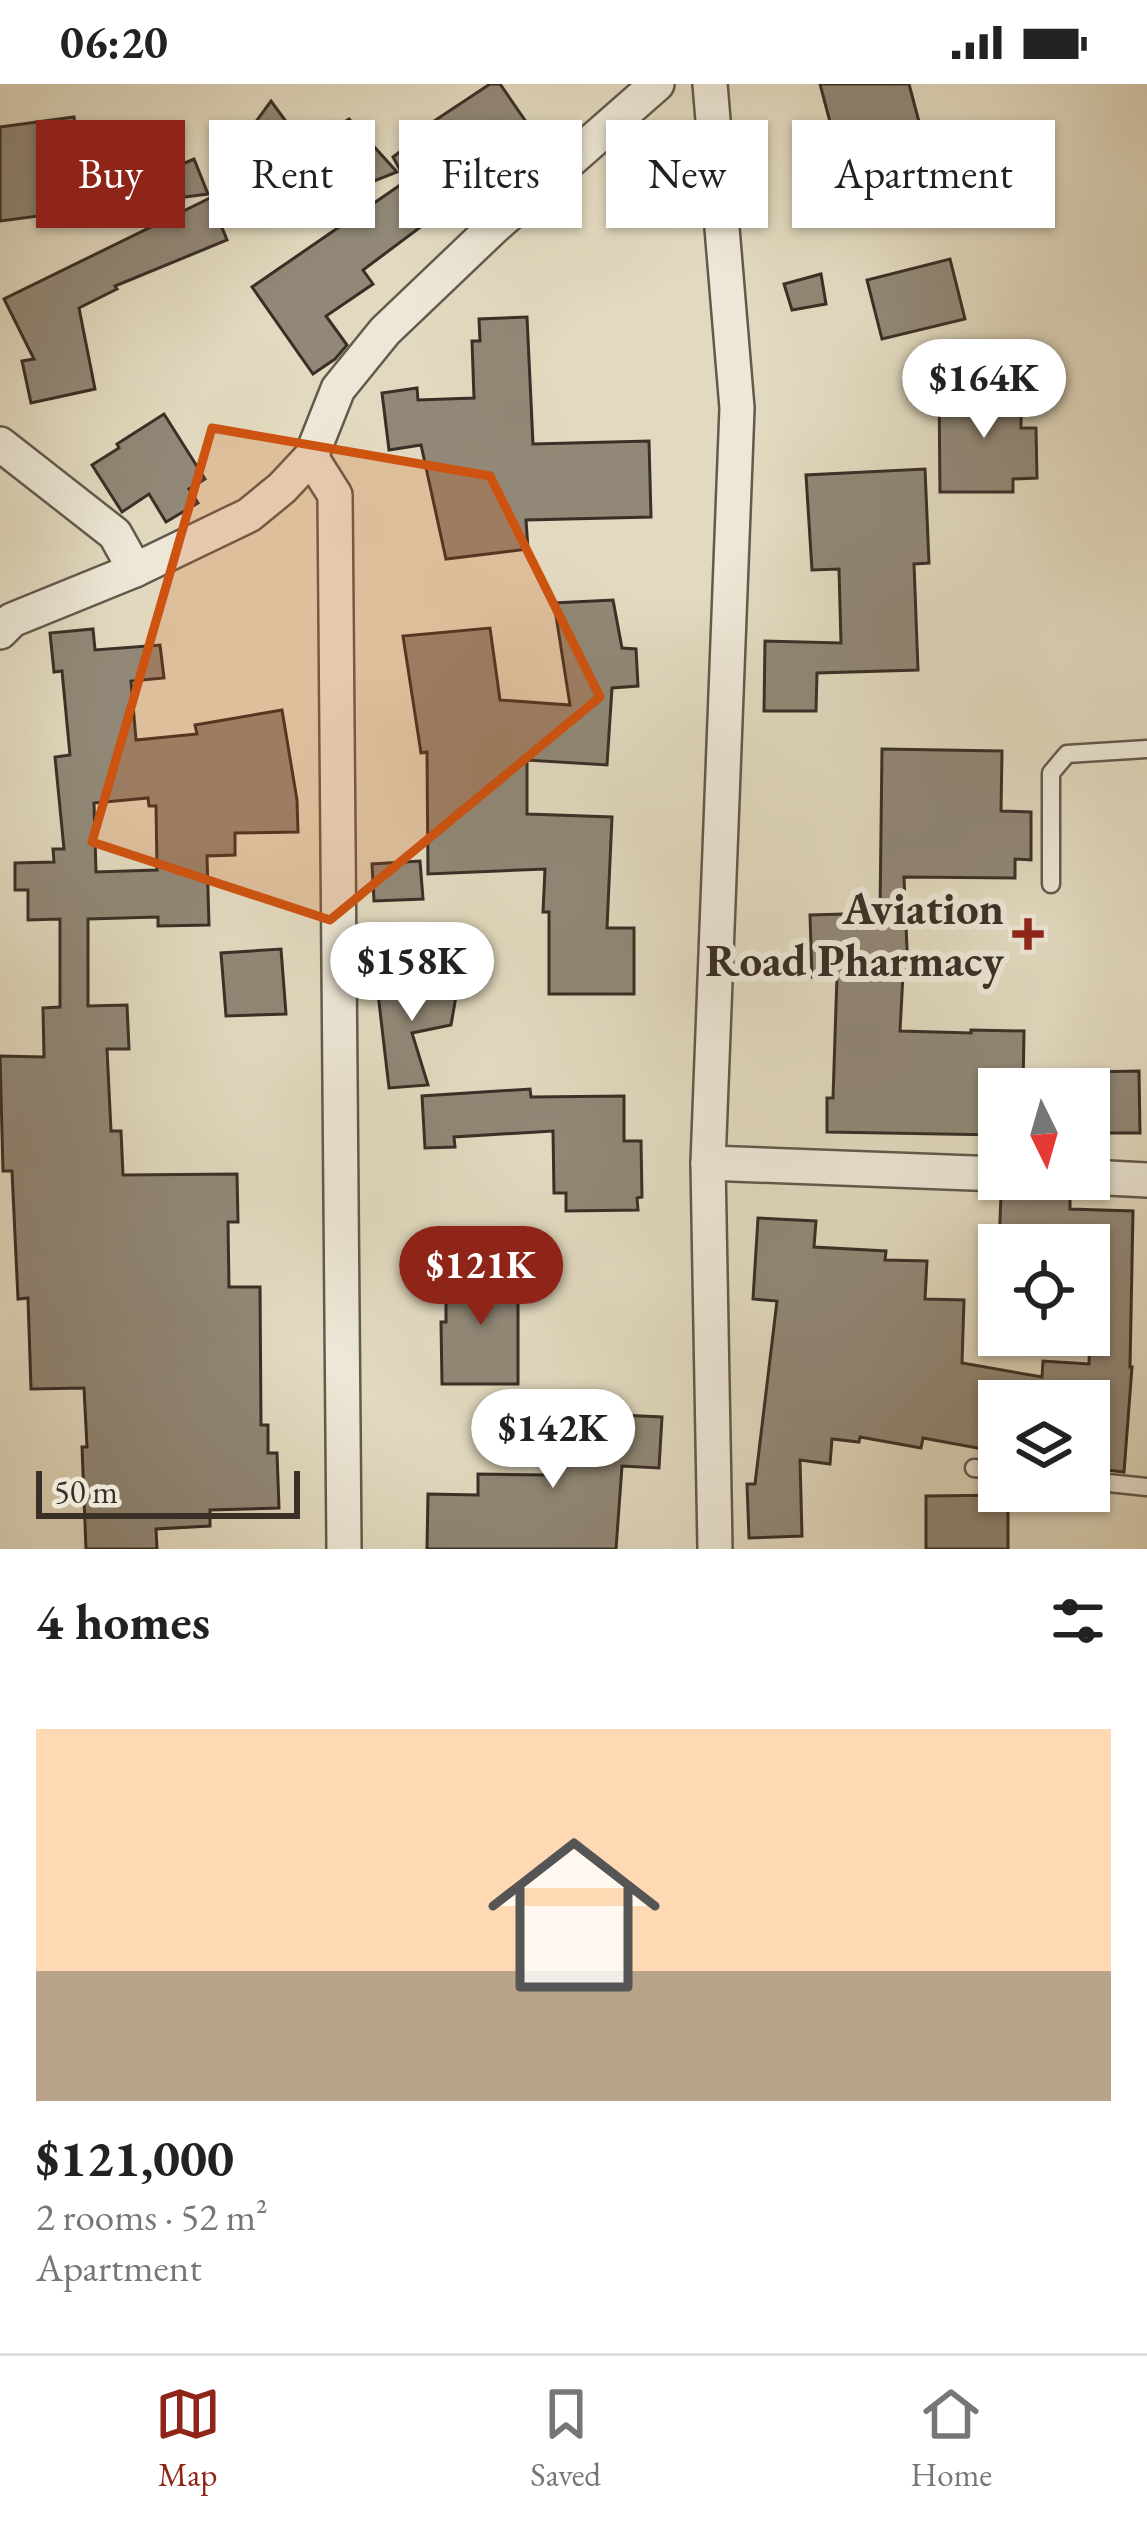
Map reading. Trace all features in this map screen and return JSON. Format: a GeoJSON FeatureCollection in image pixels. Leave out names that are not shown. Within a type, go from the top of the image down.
{"type":"FeatureCollection","features":[{"type":"Feature","properties":{"kind":"street"},"geometry":{"type":"LineString","coordinates":[[0,632],[12,620],[135,570],[250,514],[282,488],[311,457],[338,389],[385,331],[657,84]]}},
{"type":"Feature","properties":{"kind":"street"},"geometry":{"type":"LineString","coordinates":[[710,84],[737,408],[708,1163],[715,1549]]}},
{"type":"Feature","properties":{"kind":"street"},"geometry":{"type":"LineString","coordinates":[[0,444],[115,534],[135,570]]}},
{"type":"Feature","properties":{"kind":"street"},"geometry":{"type":"LineString","coordinates":[[311,457],[335,495],[344,1549]]}},
{"type":"Feature","properties":{"kind":"street"},"geometry":{"type":"LineString","coordinates":[[708,1163],[978,1173]]}},
{"type":"Feature","properties":{"kind":"street"},"geometry":{"type":"LineString","coordinates":[[1110,1178],[1147,1180]]}},
{"type":"Feature","properties":{"kind":"lane"},"geometry":{"type":"LineString","coordinates":[[1051,884],[1051,772],[1059,760],[1067,754],[1147,749]]}},
{"type":"Feature","properties":{"kind":"lane"},"geometry":{"type":"LineString","coordinates":[[974,1468],[978,1468]]}},
{"type":"Feature","properties":{"kind":"lane"},"geometry":{"type":"LineString","coordinates":[[1110,1483],[1147,1487]]}},
{"type":"Feature","properties":{"kind":"highlighted area"},"geometry":{"type":"Polygon","coordinates":[[[212,428],[490,476],[600,697],[330,920],[92,842],[212,428]]]}},
{"type":"Feature","properties":{"kind":"building"},"geometry":{"type":"Polygon","coordinates":[[[490,84],[500,84],[525,120],[436,120],[490,84]]]}},
{"type":"Feature","properties":{"kind":"building"},"geometry":{"type":"Polygon","coordinates":[[[820,84],[909,84],[919,120],[829,120],[820,84]]]}},
{"type":"Feature","properties":{"kind":"building"},"geometry":{"type":"Polygon","coordinates":[[[271,101],[285,120],[257,120],[271,101]]]}},
{"type":"Feature","properties":{"kind":"building"},"geometry":{"type":"Polygon","coordinates":[[[36,122],[36,216],[0,221],[0,127],[36,122]]]}},
{"type":"Feature","properties":{"kind":"building"},"geometry":{"type":"Polygon","coordinates":[[[375,148],[397,172],[375,181],[375,148]]]}},
{"type":"Feature","properties":{"kind":"building"},"geometry":{"type":"Polygon","coordinates":[[[194,159],[208,194],[185,197],[185,163],[194,159]]]}},
{"type":"Feature","properties":{"kind":"building"},"geometry":{"type":"Polygon","coordinates":[[[399,186],[399,228],[419,228],[363,270],[373,284],[326,316],[347,345],[313,374],[252,287],[338,228],[375,228],[375,202],[399,186]]]}},
{"type":"Feature","properties":{"kind":"building"},"geometry":{"type":"Polygon","coordinates":[[[209,198],[209,228],[222,228],[227,240],[115,286],[117,289],[79,308],[95,389],[31,403],[22,361],[34,359],[4,299],[149,228],[185,228],[185,210],[209,198]]]}},
{"type":"Feature","properties":{"kind":"building"},"geometry":{"type":"Polygon","coordinates":[[[950,259],[965,319],[882,339],[867,280],[950,259]]]}},
{"type":"Feature","properties":{"kind":"building"},"geometry":{"type":"Polygon","coordinates":[[[821,274],[826,304],[792,310],[784,284],[821,274]]]}},
{"type":"Feature","properties":{"kind":"building"},"geometry":{"type":"Polygon","coordinates":[[[527,317],[533,444],[649,441],[651,517],[526,520],[528,549],[446,559],[421,445],[389,450],[382,393],[417,388],[418,400],[474,398],[472,341],[480,341],[479,319],[527,317]]]}},
{"type":"Feature","properties":{"kind":"building"},"geometry":{"type":"Polygon","coordinates":[[[939,389],[1021,389],[1021,428],[1036,428],[1037,478],[1013,479],[1013,492],[940,492],[939,389]]]}},
{"type":"Feature","properties":{"kind":"building"},"geometry":{"type":"Polygon","coordinates":[[[164,414],[205,479],[189,489],[198,503],[166,522],[149,494],[122,512],[92,465],[164,414]]]}},
{"type":"Feature","properties":{"kind":"building"},"geometry":{"type":"Polygon","coordinates":[[[925,469],[929,563],[914,564],[918,670],[817,673],[816,711],[764,711],[765,641],[841,643],[839,569],[812,570],[806,475],[925,469]]]}},
{"type":"Feature","properties":{"kind":"building"},"geometry":{"type":"Polygon","coordinates":[[[613,600],[622,648],[636,649],[638,686],[612,688],[607,765],[527,760],[527,814],[612,817],[607,928],[634,928],[634,994],[549,994],[545,869],[428,874],[427,752],[421,753],[403,636],[490,628],[500,700],[570,705],[554,603],[613,600]]]}},
{"type":"Feature","properties":{"kind":"building"},"geometry":{"type":"Polygon","coordinates":[[[93,629],[95,650],[160,645],[164,678],[131,681],[136,740],[197,734],[195,725],[282,710],[297,800],[298,832],[235,833],[235,855],[207,856],[209,925],[158,926],[158,917],[88,919],[88,1006],[127,1005],[129,1049],[107,1049],[111,1131],[121,1131],[123,1175],[237,1174],[238,1222],[228,1222],[229,1287],[260,1287],[261,1425],[268,1425],[268,1453],[277,1453],[279,1508],[210,1510],[210,1526],[156,1529],[157,1549],[86,1549],[84,1388],[31,1389],[28,1298],[18,1299],[12,1171],[3,1171],[0,1056],[44,1057],[43,1008],[60,1007],[60,919],[28,920],[28,890],[15,890],[15,863],[54,862],[53,849],[64,849],[55,757],[70,755],[62,671],[54,672],[50,633],[93,629]],[[148,798],[94,803],[96,872],[157,870],[156,806],[149,806],[148,798]]]}},
{"type":"Feature","properties":{"kind":"building"},"geometry":{"type":"Polygon","coordinates":[[[882,749],[1002,751],[1001,811],[1031,812],[1031,860],[1015,859],[1015,878],[904,877],[908,973],[903,974],[900,1031],[1024,1031],[1023,1068],[978,1068],[978,1135],[827,1132],[827,1098],[833,1098],[837,976],[812,977],[810,915],[880,913],[882,749]]]}},
{"type":"Feature","properties":{"kind":"building"},"geometry":{"type":"Polygon","coordinates":[[[420,861],[423,899],[374,901],[372,864],[420,861]]]}},
{"type":"Feature","properties":{"kind":"building"},"geometry":{"type":"Polygon","coordinates":[[[281,949],[286,1014],[226,1016],[221,953],[281,949]]]}},
{"type":"Feature","properties":{"kind":"building"},"geometry":{"type":"Polygon","coordinates":[[[459,979],[451,1025],[412,1033],[428,1085],[389,1088],[377,985],[459,979]]]}},
{"type":"Feature","properties":{"kind":"building"},"geometry":{"type":"Polygon","coordinates":[[[1139,1071],[1140,1133],[1110,1133],[1110,1072],[1139,1071]]]}},
{"type":"Feature","properties":{"kind":"building"},"geometry":{"type":"Polygon","coordinates":[[[530,1089],[531,1097],[624,1096],[624,1141],[641,1141],[638,1210],[566,1211],[566,1193],[554,1193],[553,1131],[454,1137],[455,1147],[425,1148],[422,1096],[530,1089]]]}},
{"type":"Feature","properties":{"kind":"building"},"geometry":{"type":"Polygon","coordinates":[[[1001,1200],[1070,1200],[1070,1209],[1133,1211],[1132,1367],[1124,1472],[1110,1470],[1110,1380],[978,1380],[978,1448],[923,1438],[921,1448],[860,1437],[859,1442],[832,1439],[830,1464],[800,1460],[802,1536],[749,1538],[747,1484],[755,1484],[777,1301],[753,1299],[758,1218],[816,1221],[814,1247],[886,1251],[885,1260],[927,1261],[925,1299],[964,1300],[962,1363],[1042,1377],[1043,1361],[1089,1364],[1089,1356],[1110,1356],[1110,1224],[1000,1224],[1001,1200]]]}},
{"type":"Feature","properties":{"kind":"building"},"geometry":{"type":"Polygon","coordinates":[[[446,1271],[518,1271],[518,1384],[442,1384],[446,1271]]]}},
{"type":"Feature","properties":{"kind":"building"},"geometry":{"type":"Polygon","coordinates":[[[552,1412],[662,1417],[659,1468],[622,1466],[616,1549],[427,1549],[428,1494],[478,1495],[478,1474],[549,1475],[552,1412]]]}},
{"type":"Feature","properties":{"kind":"building"},"geometry":{"type":"Polygon","coordinates":[[[978,1495],[978,1512],[1008,1512],[1008,1549],[926,1549],[926,1496],[978,1495]]]}},
{"type":"Feature","properties":{"kind":"place","name":"Aviation Road Pharmacy"},"geometry":{"type":"Point","coordinates":[1028,934]}}]}
